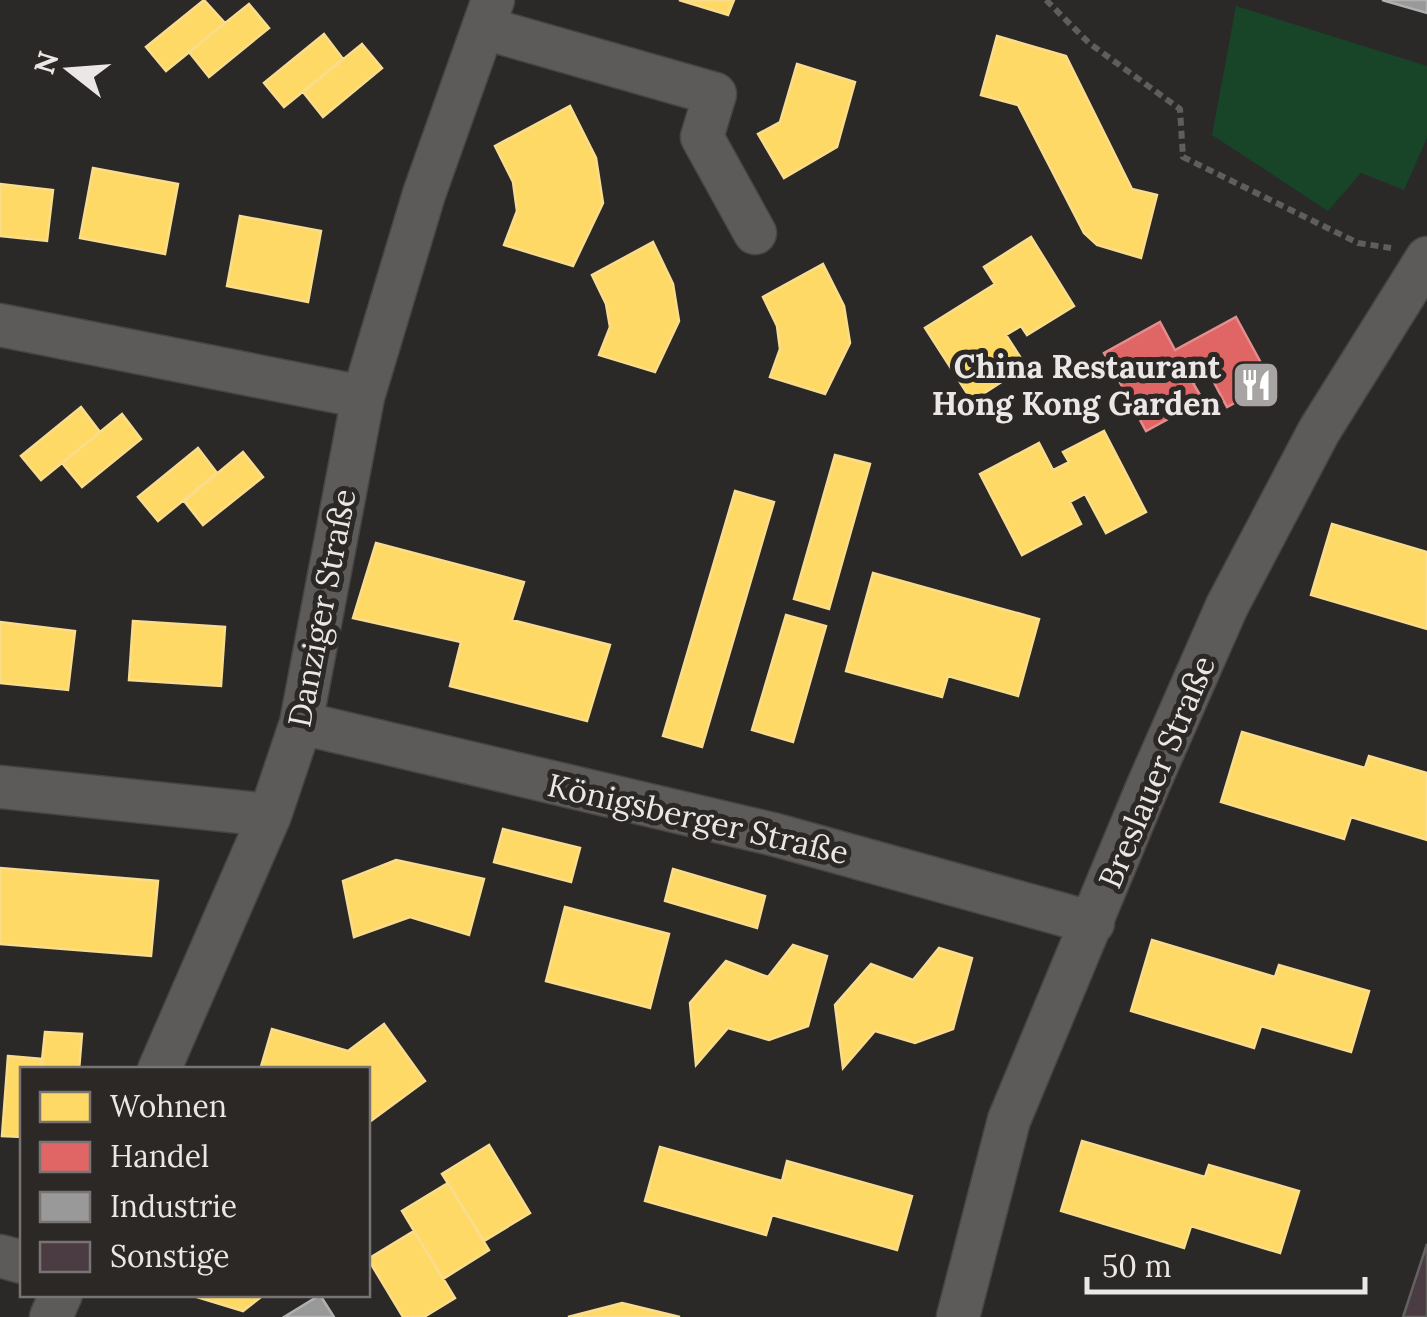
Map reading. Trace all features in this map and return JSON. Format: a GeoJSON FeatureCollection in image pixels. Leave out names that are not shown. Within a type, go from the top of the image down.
{"type":"FeatureCollection","features":[{"type":"Feature","properties":{"kind":"street","name":"Danziger Straße"},"geometry":{"type":"LineString","coordinates":[[160,1067],[270,815],[301,723],[363,397],[424,194],[489,14],[715,94],[702,137],[755,233]]}},
{"type":"Feature","properties":{"kind":"street","name":"Breslauer Straße"},"geometry":{"type":"LineString","coordinates":[[958,1317],[1009,1120],[1094,923],[1146,788],[1227,606],[1418,255]]}},
{"type":"Feature","properties":{"kind":"street"},"geometry":{"type":"LineString","coordinates":[[0,324],[363,397]]}},
{"type":"Feature","properties":{"kind":"street","name":"Königsberger Straße"},"geometry":{"type":"LineString","coordinates":[[301,723],[776,835],[1094,923]]}},
{"type":"Feature","properties":{"kind":"street"},"geometry":{"type":"LineString","coordinates":[[0,786],[270,815]]}},
{"type":"Feature","properties":{"kind":"path"},"geometry":{"type":"LineString","coordinates":[[1046,0],[1089,43],[1180,108],[1182,157],[1358,243],[1418,255]]}},
{"type":"Feature","properties":{"kind":"green space"},"geometry":{"type":"Polygon","coordinates":[[[1236,6],[1427,66],[1427,138],[1404,190],[1361,173],[1328,211],[1212,135],[1236,6]]]}},
{"type":"Feature","properties":{"kind":"building: Wohnen"},"geometry":{"type":"Polygon","coordinates":[[[204,0],[225,23],[166,71],[146,47],[204,0]]]}},
{"type":"Feature","properties":{"kind":"building: Wohnen"},"geometry":{"type":"Polygon","coordinates":[[[679,0],[734,0],[728,15],[679,0]]]}},
{"type":"Feature","properties":{"kind":"building: Wohnen"},"geometry":{"type":"Polygon","coordinates":[[[249,4],[269,28],[209,77],[189,52],[249,4]]]}},
{"type":"Feature","properties":{"kind":"building: Wohnen"},"geometry":{"type":"Polygon","coordinates":[[[324,34],[343,59],[284,107],[264,83],[324,34]]]}},
{"type":"Feature","properties":{"kind":"building: Wohnen"},"geometry":{"type":"Polygon","coordinates":[[[997,36],[1066,56],[1132,189],[1157,195],[1141,258],[1097,245],[1084,233],[1018,105],[981,95],[997,36]]]}},
{"type":"Feature","properties":{"kind":"building: Wohnen"},"geometry":{"type":"Polygon","coordinates":[[[362,44],[382,68],[323,117],[303,92],[362,44]]]}},
{"type":"Feature","properties":{"kind":"building: Wohnen"},"geometry":{"type":"Polygon","coordinates":[[[797,64],[855,82],[837,147],[784,178],[758,134],[780,122],[797,64]]]}},
{"type":"Feature","properties":{"kind":"building: Wohnen"},"geometry":{"type":"Polygon","coordinates":[[[570,106],[596,158],[603,203],[573,266],[504,245],[517,211],[513,182],[495,146],[570,106]]]}},
{"type":"Feature","properties":{"kind":"building: Wohnen"},"geometry":{"type":"Polygon","coordinates":[[[93,168],[178,184],[165,254],[80,238],[93,168]]]}},
{"type":"Feature","properties":{"kind":"building: Wohnen"},"geometry":{"type":"Polygon","coordinates":[[[0,184],[53,190],[47,241],[0,236],[0,184]]]}},
{"type":"Feature","properties":{"kind":"building: Wohnen"},"geometry":{"type":"Polygon","coordinates":[[[240,216],[321,231],[308,302],[227,286],[240,216]]]}},
{"type":"Feature","properties":{"kind":"building: Wohnen"},"geometry":{"type":"Polygon","coordinates":[[[1031,237],[1074,306],[1027,335],[1021,326],[1006,335],[1026,366],[972,401],[925,328],[995,284],[984,267],[1031,237]]]}},
{"type":"Feature","properties":{"kind":"building: Wohnen"},"geometry":{"type":"Polygon","coordinates":[[[653,242],[673,284],[679,321],[655,372],[599,355],[610,327],[606,304],[592,275],[653,242]]]}},
{"type":"Feature","properties":{"kind":"building: Wohnen"},"geometry":{"type":"Polygon","coordinates":[[[823,264],[844,306],[850,343],[825,394],[770,377],[780,349],[777,326],[763,297],[823,264]]]}},
{"type":"Feature","properties":{"kind":"building: Wohnen"},"geometry":{"type":"Polygon","coordinates":[[[81,407],[100,432],[41,480],[21,456],[81,407]]]}},
{"type":"Feature","properties":{"kind":"building: Wohnen"},"geometry":{"type":"Polygon","coordinates":[[[122,414],[141,439],[82,487],[62,463],[122,414]]]}},
{"type":"Feature","properties":{"kind":"building: Wohnen"},"geometry":{"type":"Polygon","coordinates":[[[1104,431],[1146,512],[1106,533],[1085,494],[1070,502],[1081,524],[1022,555],[980,474],[1039,443],[1053,470],[1069,462],[1063,452],[1104,431]]]}},
{"type":"Feature","properties":{"kind":"building: Wohnen"},"geometry":{"type":"Polygon","coordinates":[[[198,448],[217,473],[158,521],[138,497],[198,448]]]}},
{"type":"Feature","properties":{"kind":"building: Wohnen"},"geometry":{"type":"Polygon","coordinates":[[[243,452],[263,477],[203,525],[184,501],[243,452]]]}},
{"type":"Feature","properties":{"kind":"building: Wohnen"},"geometry":{"type":"Polygon","coordinates":[[[835,455],[870,464],[829,609],[794,599],[835,455]]]}},
{"type":"Feature","properties":{"kind":"building: Wohnen"},"geometry":{"type":"Polygon","coordinates":[[[735,491],[774,502],[702,747],[663,736],[735,491]]]}},
{"type":"Feature","properties":{"kind":"building: Wohnen"},"geometry":{"type":"Polygon","coordinates":[[[1332,524],[1427,552],[1427,629],[1311,595],[1332,524]]]}},
{"type":"Feature","properties":{"kind":"building: Wohnen"},"geometry":{"type":"Polygon","coordinates":[[[376,543],[524,582],[512,620],[610,645],[587,721],[450,686],[461,642],[353,618],[376,543]]]}},
{"type":"Feature","properties":{"kind":"building: Wohnen"},"geometry":{"type":"Polygon","coordinates":[[[873,573],[1039,619],[1018,696],[948,676],[942,697],[846,671],[873,573]]]}},
{"type":"Feature","properties":{"kind":"building: Wohnen"},"geometry":{"type":"Polygon","coordinates":[[[786,615],[826,626],[793,742],[752,730],[786,615]]]}},
{"type":"Feature","properties":{"kind":"building: Wohnen"},"geometry":{"type":"Polygon","coordinates":[[[133,621],[225,627],[221,686],[129,680],[133,621]]]}},
{"type":"Feature","properties":{"kind":"building: Wohnen"},"geometry":{"type":"Polygon","coordinates":[[[0,622],[75,631],[68,690],[0,683],[0,622]]]}},
{"type":"Feature","properties":{"kind":"building: Wohnen"},"geometry":{"type":"Polygon","coordinates":[[[1242,732],[1365,768],[1369,756],[1427,773],[1427,840],[1351,817],[1344,839],[1221,802],[1242,732]]]}},
{"type":"Feature","properties":{"kind":"building: Wohnen"},"geometry":{"type":"Polygon","coordinates":[[[503,829],[580,848],[571,882],[494,862],[503,829]]]}},
{"type":"Feature","properties":{"kind":"building: Wohnen"},"geometry":{"type":"Polygon","coordinates":[[[396,860],[484,879],[469,935],[410,917],[354,937],[343,881],[396,860]]]}},
{"type":"Feature","properties":{"kind":"building: Wohnen"},"geometry":{"type":"Polygon","coordinates":[[[0,868],[158,881],[151,956],[0,944],[0,868]]]}},
{"type":"Feature","properties":{"kind":"building: Wohnen"},"geometry":{"type":"Polygon","coordinates":[[[673,869],[765,896],[757,928],[665,901],[673,869]]]}},
{"type":"Feature","properties":{"kind":"building: Wohnen"},"geometry":{"type":"Polygon","coordinates":[[[565,907],[669,934],[650,1008],[546,981],[565,907]]]}},
{"type":"Feature","properties":{"kind":"building: Wohnen"},"geometry":{"type":"Polygon","coordinates":[[[1152,940],[1275,977],[1279,965],[1369,991],[1351,1052],[1261,1026],[1254,1048],[1131,1011],[1152,940]]]}},
{"type":"Feature","properties":{"kind":"building: Wohnen"},"geometry":{"type":"Polygon","coordinates":[[[793,945],[827,956],[808,1026],[769,1040],[728,1028],[696,1065],[690,1003],[726,961],[768,977],[793,945]]]}},
{"type":"Feature","properties":{"kind":"building: Wohnen"},"geometry":{"type":"Polygon","coordinates":[[[939,948],[972,958],[953,1029],[915,1043],[875,1031],[843,1068],[835,1005],[871,964],[913,980],[939,948]]]}},
{"type":"Feature","properties":{"kind":"building: Wohnen"},"geometry":{"type":"Polygon","coordinates":[[[384,1024],[425,1081],[370,1122],[370,1067],[261,1067],[272,1029],[348,1051],[384,1024]]]}},
{"type":"Feature","properties":{"kind":"building: Wohnen"},"geometry":{"type":"Polygon","coordinates":[[[45,1032],[82,1034],[79,1067],[41,1067],[45,1032]]]}},
{"type":"Feature","properties":{"kind":"building: Wohnen"},"geometry":{"type":"Polygon","coordinates":[[[8,1056],[42,1059],[41,1067],[20,1067],[20,1137],[2,1136],[8,1056]]]}},
{"type":"Feature","properties":{"kind":"building: Wohnen"},"geometry":{"type":"Polygon","coordinates":[[[1082,1141],[1205,1177],[1209,1165],[1299,1191],[1280,1253],[1191,1226],[1184,1248],[1061,1211],[1082,1141]]]}},
{"type":"Feature","properties":{"kind":"building: Wohnen"},"geometry":{"type":"Polygon","coordinates":[[[489,1145],[530,1213],[484,1241],[442,1174],[489,1145]]]}},
{"type":"Feature","properties":{"kind":"building: Wohnen"},"geometry":{"type":"Polygon","coordinates":[[[660,1147],[782,1181],[787,1161],[912,1196],[897,1250],[772,1215],[766,1235],[645,1201],[660,1147]]]}},
{"type":"Feature","properties":{"kind":"building: Wohnen"},"geometry":{"type":"Polygon","coordinates":[[[448,1183],[489,1250],[443,1279],[402,1211],[448,1183]]]}},
{"type":"Feature","properties":{"kind":"building: Wohnen"},"geometry":{"type":"Polygon","coordinates":[[[414,1231],[455,1298],[424,1317],[403,1317],[370,1258],[414,1231]]]}},
{"type":"Feature","properties":{"kind":"building: Wohnen"},"geometry":{"type":"Polygon","coordinates":[[[197,1297],[261,1297],[243,1311],[197,1297]]]}},
{"type":"Feature","properties":{"kind":"building: Wohnen"},"geometry":{"type":"Polygon","coordinates":[[[622,1303],[680,1317],[568,1317],[622,1303]]]}},
{"type":"Feature","properties":{"kind":"building: Handel"},"geometry":{"type":"Polygon","coordinates":[[[1236,317],[1272,383],[1227,407],[1210,375],[1193,383],[1203,400],[1146,431],[1104,353],[1160,322],[1175,350],[1236,317]]]}},
{"type":"Feature","properties":{"kind":"building: Industrie"},"geometry":{"type":"Polygon","coordinates":[[[1382,0],[1427,0],[1427,13],[1382,0]]]}},
{"type":"Feature","properties":{"kind":"building: Industrie"},"geometry":{"type":"Polygon","coordinates":[[[321,1297],[334,1317],[284,1317],[321,1297]]]}},
{"type":"Feature","properties":{"kind":"building: Sonstige"},"geometry":{"type":"Polygon","coordinates":[[[1427,1244],[1427,1317],[1403,1317],[1427,1244]]]}},
{"type":"Feature","properties":{"kind":"place","name":"China Restaurant Hong Kong Garden"},"geometry":{"type":"Point","coordinates":[1256,385]}}]}
